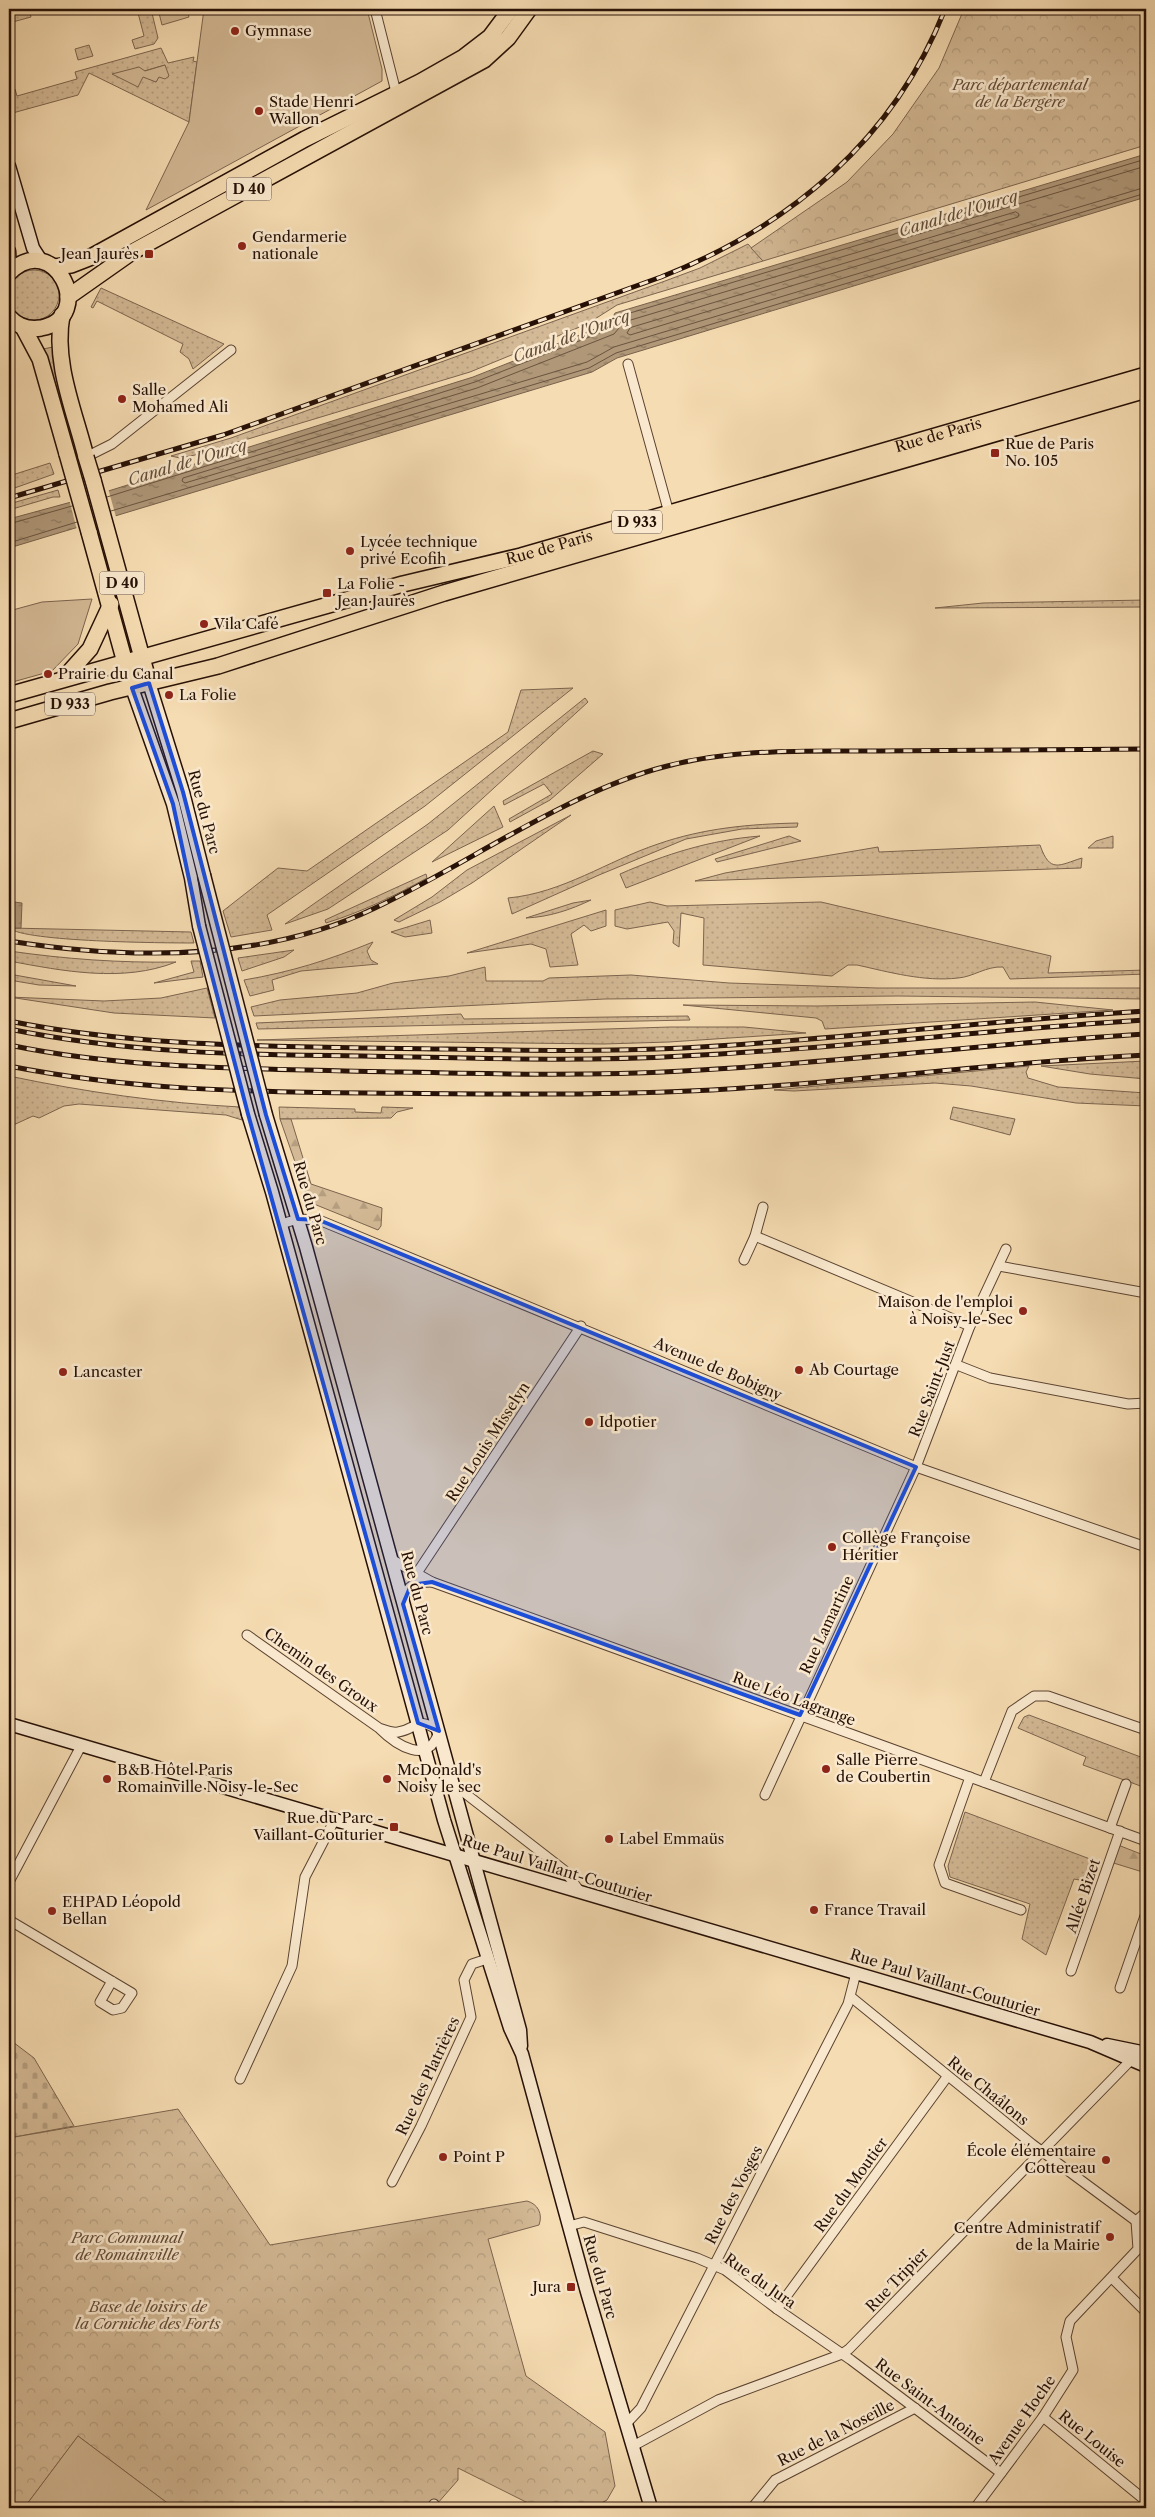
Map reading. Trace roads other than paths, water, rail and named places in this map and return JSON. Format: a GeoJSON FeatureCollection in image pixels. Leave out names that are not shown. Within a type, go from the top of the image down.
{"type":"FeatureCollection","features":[{"type":"Feature","properties":{"kind":"main road","name":"D 40"},"geometry":{"type":"LineString","coordinates":[[496,41],[511,9]]}},
{"type":"Feature","properties":{"kind":"main road","name":"D 40"},"geometry":{"type":"LineString","coordinates":[[48,264],[71,265],[88,258],[305,139],[398,101],[476,65],[496,41],[521,22],[529,9]]}},
{"type":"Feature","properties":{"kind":"main road","name":"D 40"},"geometry":{"type":"LineString","coordinates":[[68,297],[132,252],[398,101]]}},
{"type":"Feature","properties":{"kind":"main road"},"geometry":{"type":"LineString","coordinates":[[9,166],[33,248],[65,280],[68,297],[62,315],[53,324],[42,328],[23,327],[9,317]]}},
{"type":"Feature","properties":{"kind":"main road"},"geometry":{"type":"LineString","coordinates":[[9,251],[9,272]]}},
{"type":"Feature","properties":{"kind":"main road"},"geometry":{"type":"LineString","coordinates":[[9,272],[21,264],[48,264]]}},
{"type":"Feature","properties":{"kind":"main road","name":"D 40"},"geometry":{"type":"LineString","coordinates":[[62,315],[60,327],[61,359],[86,457],[149,683]]}},
{"type":"Feature","properties":{"kind":"main road","name":"D 40"},"geometry":{"type":"LineString","coordinates":[[23,327],[40,359],[88,532],[111,604],[132,688]]}},
{"type":"Feature","properties":{"kind":"main road","name":"Rue de Paris"},"geometry":{"type":"LineString","coordinates":[[9,695],[403,584],[521,556],[1146,375]]}},
{"type":"Feature","properties":{"kind":"main road","name":"Rue de Paris"},"geometry":{"type":"LineString","coordinates":[[132,688],[286,646],[444,593],[1146,390]]}},
{"type":"Feature","properties":{"kind":"main road"},"geometry":{"type":"LineString","coordinates":[[61,680],[90,649],[111,604]]}},
{"type":"Feature","properties":{"kind":"main road","name":"Rue du Parc"},"geometry":{"type":"LineString","coordinates":[[149,683],[183,792],[197,876],[199,926],[248,1114],[281,1224],[454,1855],[510,2028],[522,2054],[569,2226],[651,2508]]}},
{"type":"Feature","properties":{"kind":"main road","name":"Rue du Parc"},"geometry":{"type":"LineString","coordinates":[[132,688],[197,876],[298,1219],[520,2030],[522,2054]]}},
{"type":"Feature","properties":{"kind":"main road","name":"D 933"},"geometry":{"type":"LineString","coordinates":[[9,721],[132,688]]}},
{"type":"Feature","properties":{"kind":"main road","name":"Rue Paul Vaillant-Couturier"},"geometry":{"type":"LineString","coordinates":[[12,1725],[581,1894],[856,1972],[1090,2042],[1146,2066]]}},
{"type":"Feature","properties":{"kind":"main road","name":"Rue Paul Vaillant-Couturier"},"geometry":{"type":"LineString","coordinates":[[1090,2042],[1126,2047],[1146,2053]]}},
{"type":"Feature","properties":{"kind":"street"},"geometry":{"type":"LineString","coordinates":[[375,9],[398,101]]}},
{"type":"Feature","properties":{"kind":"street"},"geometry":{"type":"LineString","coordinates":[[86,457],[112,444],[231,350]]}},
{"type":"Feature","properties":{"kind":"street"},"geometry":{"type":"LineString","coordinates":[[628,364],[669,513]]}},
{"type":"Feature","properties":{"kind":"street"},"geometry":{"type":"LineString","coordinates":[[744,1260],[755,1236],[763,1207]]}},
{"type":"Feature","properties":{"kind":"street","name":"Avenue de Bobigny"},"geometry":{"type":"LineString","coordinates":[[281,1224],[298,1219],[320,1220],[580,1326],[916,1467],[1146,1547]]}},
{"type":"Feature","properties":{"kind":"street"},"geometry":{"type":"LineString","coordinates":[[755,1236],[970,1326]]}},
{"type":"Feature","properties":{"kind":"street","name":"Rue Saint-Just"},"geometry":{"type":"LineString","coordinates":[[916,1467],[957,1365],[970,1326],[1006,1249]]}},
{"type":"Feature","properties":{"kind":"street"},"geometry":{"type":"LineString","coordinates":[[999,1266],[1146,1293]]}},
{"type":"Feature","properties":{"kind":"street","name":"Rue Louis Misselyn"},"geometry":{"type":"LineString","coordinates":[[417,1573],[580,1326]]}},
{"type":"Feature","properties":{"kind":"street"},"geometry":{"type":"LineString","coordinates":[[957,1365],[990,1378],[1128,1404],[1146,1404]]}},
{"type":"Feature","properties":{"kind":"street","name":"Rue Lamartine"},"geometry":{"type":"LineString","coordinates":[[765,1795],[916,1467]]}},
{"type":"Feature","properties":{"kind":"street","name":"Rue Léo Lagrange"},"geometry":{"type":"LineString","coordinates":[[391,1559],[432,1582],[1146,1841]]}},
{"type":"Feature","properties":{"kind":"street"},"geometry":{"type":"LineString","coordinates":[[403,1604],[405,1591],[410,1585],[420,1582],[432,1582]]}},
{"type":"Feature","properties":{"kind":"street","name":"Chemin des Groux"},"geometry":{"type":"LineString","coordinates":[[247,1635],[379,1728],[389,1738],[414,1751],[425,1751]]}},
{"type":"Feature","properties":{"kind":"street"},"geometry":{"type":"LineString","coordinates":[[984,1782],[1012,1711],[1034,1696],[1048,1696],[1146,1730]]}},
{"type":"Feature","properties":{"kind":"street"},"geometry":{"type":"LineString","coordinates":[[404,1747],[401,1736],[405,1730],[418,1723],[430,1725],[439,1731],[436,1742],[425,1751]]}},
{"type":"Feature","properties":{"kind":"street","name":"Chemin des Groux"},"geometry":{"type":"LineString","coordinates":[[379,1728],[390,1732],[405,1730]]}},
{"type":"Feature","properties":{"kind":"street"},"geometry":{"type":"LineString","coordinates":[[9,1882],[81,1746]]}},
{"type":"Feature","properties":{"kind":"street"},"geometry":{"type":"LineString","coordinates":[[970,1777],[939,1865],[940,1874],[945,1883],[1022,1910]]}},
{"type":"Feature","properties":{"kind":"street"},"geometry":{"type":"LineString","coordinates":[[453,1784],[564,1870],[581,1894]]}},
{"type":"Feature","properties":{"kind":"street"},"geometry":{"type":"LineString","coordinates":[[1110,1828],[1126,1784]]}},
{"type":"Feature","properties":{"kind":"street"},"geometry":{"type":"LineString","coordinates":[[240,2079],[292,1966],[306,1877],[334,1821]]}},
{"type":"Feature","properties":{"kind":"street","name":"Allée Bizet"},"geometry":{"type":"LineString","coordinates":[[1071,1971],[1120,1831]]}},
{"type":"Feature","properties":{"kind":"street"},"geometry":{"type":"LineString","coordinates":[[1120,1988],[1146,1913]]}},
{"type":"Feature","properties":{"kind":"street"},"geometry":{"type":"LineString","coordinates":[[9,1920],[112,1981]]}},
{"type":"Feature","properties":{"kind":"street","name":"Rue des Platrières"},"geometry":{"type":"LineString","coordinates":[[392,2182],[421,2126],[471,2017],[464,1980],[472,1964],[487,1959]]}},
{"type":"Feature","properties":{"kind":"street","name":"Rue des Vosges"},"geometry":{"type":"LineString","coordinates":[[626,2424],[641,2408],[851,1997],[856,1972]]}},
{"type":"Feature","properties":{"kind":"street","name":"Rue Chaâlons"},"geometry":{"type":"LineString","coordinates":[[851,1997],[947,2077],[1040,2150],[1136,2220]]}},
{"type":"Feature","properties":{"kind":"street","name":"Rue Tripier"},"geometry":{"type":"LineString","coordinates":[[633,2446],[718,2400],[842,2354],[849,2349],[1040,2150],[1131,2060]]}},
{"type":"Feature","properties":{"kind":"street","name":"Rue du Moutier"},"geometry":{"type":"LineString","coordinates":[[777,2309],[947,2077]]}},
{"type":"Feature","properties":{"kind":"street"},"geometry":{"type":"LineString","coordinates":[[1136,2220],[1146,2212]]}},
{"type":"Feature","properties":{"kind":"street","name":"Avenue Hoche"},"geometry":{"type":"LineString","coordinates":[[975,2508],[1042,2417],[1073,2370],[1066,2337],[1070,2321],[1138,2249],[1136,2220]]}},
{"type":"Feature","properties":{"kind":"street","name":"Rue du Jura"},"geometry":{"type":"LineString","coordinates":[[569,2226],[584,2222],[725,2270],[842,2354]]}},
{"type":"Feature","properties":{"kind":"street"},"geometry":{"type":"LineString","coordinates":[[1112,2278],[1146,2312]]}},
{"type":"Feature","properties":{"kind":"street","name":"Rue Saint-Antoine"},"geometry":{"type":"LineString","coordinates":[[842,2354],[1001,2473]]}},
{"type":"Feature","properties":{"kind":"street","name":"Rue de la Noseille"},"geometry":{"type":"LineString","coordinates":[[752,2508],[775,2480],[915,2408]]}},
{"type":"Feature","properties":{"kind":"street","name":"Rue Louise"},"geometry":{"type":"LineString","coordinates":[[1042,2417],[1146,2501]]}},
{"type":"Feature","properties":{"kind":"water","name":"Canal de l'Ourcq"},"geometry":{"type":"Polygon","coordinates":[[[1146,154],[1146,197],[617,358],[592,372],[9,548],[9,519],[86,498],[473,377],[610,323],[615,313],[1146,154]]]}},
{"type":"Feature","properties":{"kind":"water"},"geometry":{"type":"Polygon","coordinates":[[[14,902],[22,903],[21,928],[9,928],[9,916],[14,902]]]}},
{"type":"Feature","properties":{"kind":"railway"},"geometry":{"type":"LineString","coordinates":[[9,498],[223,435],[661,277],[708,257],[794,205],[832,173],[866,138],[897,99],[923,56],[945,9]]}},
{"type":"Feature","properties":{"kind":"railway"},"geometry":{"type":"LineString","coordinates":[[9,941],[101,951],[148,953],[195,952],[242,947],[287,939],[332,926],[375,908],[584,796],[656,769],[711,757],[795,751],[1146,749]]}},
{"type":"Feature","properties":{"kind":"railway"},"geometry":{"type":"LineString","coordinates":[[9,1021],[98,1035],[188,1043],[323,1047],[605,1050],[741,1044],[1146,1011]]}},
{"type":"Feature","properties":{"kind":"railway"},"geometry":{"type":"LineString","coordinates":[[9,1029],[97,1043],[185,1051],[274,1055],[563,1059],[643,1058],[741,1053],[1146,1020]]}},
{"type":"Feature","properties":{"kind":"railway"},"geometry":{"type":"LineString","coordinates":[[9,1045],[50,1053],[176,1066],[430,1073],[599,1074],[741,1067],[1146,1034]]}},
{"type":"Feature","properties":{"kind":"railway"},"geometry":{"type":"LineString","coordinates":[[9,1066],[99,1080],[188,1088],[277,1092],[583,1094],[712,1090],[1037,1062],[1146,1055]]}},
{"type":"Feature","properties":{"kind":"place","name":"Gymnase"},"geometry":{"type":"Point","coordinates":[235,31]}},
{"type":"Feature","properties":{"kind":"place","name":"Stade Henri Wallon"},"geometry":{"type":"Point","coordinates":[259,111]}},
{"type":"Feature","properties":{"kind":"place","name":"Gendarmerie nationale"},"geometry":{"type":"Point","coordinates":[242,246]}},
{"type":"Feature","properties":{"kind":"place","name":"Jean Jaurès"},"geometry":{"type":"Point","coordinates":[149,254]}},
{"type":"Feature","properties":{"kind":"place","name":"Salle Mohamed Ali"},"geometry":{"type":"Point","coordinates":[122,399]}},
{"type":"Feature","properties":{"kind":"place","name":"Rue de Paris No. 105"},"geometry":{"type":"Point","coordinates":[995,453]}},
{"type":"Feature","properties":{"kind":"place","name":"Lycée technique privé Ecofih"},"geometry":{"type":"Point","coordinates":[350,551]}},
{"type":"Feature","properties":{"kind":"place","name":"La Folie - Jean Jaurès"},"geometry":{"type":"Point","coordinates":[327,593]}},
{"type":"Feature","properties":{"kind":"place","name":"Vila Café"},"geometry":{"type":"Point","coordinates":[204,624]}},
{"type":"Feature","properties":{"kind":"place","name":"Prairie du Canal"},"geometry":{"type":"Point","coordinates":[48,674]}},
{"type":"Feature","properties":{"kind":"place","name":"La Folie"},"geometry":{"type":"Point","coordinates":[169,695]}},
{"type":"Feature","properties":{"kind":"place","name":"Maison de l'emploi à Noisy-le-Sec"},"geometry":{"type":"Point","coordinates":[1023,1311]}},
{"type":"Feature","properties":{"kind":"place","name":"Ab Courtage"},"geometry":{"type":"Point","coordinates":[799,1370]}},
{"type":"Feature","properties":{"kind":"place","name":"Lancaster"},"geometry":{"type":"Point","coordinates":[63,1372]}},
{"type":"Feature","properties":{"kind":"place","name":"Idpotier"},"geometry":{"type":"Point","coordinates":[589,1422]}},
{"type":"Feature","properties":{"kind":"place","name":"Collège Françoise Héritier"},"geometry":{"type":"Point","coordinates":[832,1547]}},
{"type":"Feature","properties":{"kind":"place","name":"Salle Pierre de Coubertin"},"geometry":{"type":"Point","coordinates":[826,1769]}},
{"type":"Feature","properties":{"kind":"place","name":"B&B Hôtel Paris Romainville Noisy-le-Sec"},"geometry":{"type":"Point","coordinates":[107,1779]}},
{"type":"Feature","properties":{"kind":"place","name":"McDonald's Noisy le sec"},"geometry":{"type":"Point","coordinates":[387,1779]}},
{"type":"Feature","properties":{"kind":"place","name":"Rue du Parc - Vaillant-Couturier"},"geometry":{"type":"Point","coordinates":[394,1827]}},
{"type":"Feature","properties":{"kind":"place","name":"Label Emmaüs"},"geometry":{"type":"Point","coordinates":[609,1839]}},
{"type":"Feature","properties":{"kind":"place","name":"France Travail"},"geometry":{"type":"Point","coordinates":[814,1910]}},
{"type":"Feature","properties":{"kind":"place","name":"EHPAD Léopold Bellan"},"geometry":{"type":"Point","coordinates":[52,1911]}},
{"type":"Feature","properties":{"kind":"place","name":"Point P"},"geometry":{"type":"Point","coordinates":[443,2157]}},
{"type":"Feature","properties":{"kind":"place","name":"École élémentaire Cottereau"},"geometry":{"type":"Point","coordinates":[1106,2160]}},
{"type":"Feature","properties":{"kind":"place","name":"Centre Administratif de la Mairie"},"geometry":{"type":"Point","coordinates":[1110,2237]}},
{"type":"Feature","properties":{"kind":"place","name":"Jura"},"geometry":{"type":"Point","coordinates":[571,2287]}},
{"type":"Feature","properties":{"kind":"park label","name":"Parc départemental de la Bergère"},"geometry":{"type":"Point","coordinates":[1020,94]}},
{"type":"Feature","properties":{"kind":"park label","name":"Parc Communal de Romainville"},"geometry":{"type":"Point","coordinates":[127,2246]}},
{"type":"Feature","properties":{"kind":"park label","name":"Base de loisirs de la Corniche des Forts"},"geometry":{"type":"Point","coordinates":[148,2316]}}]}
